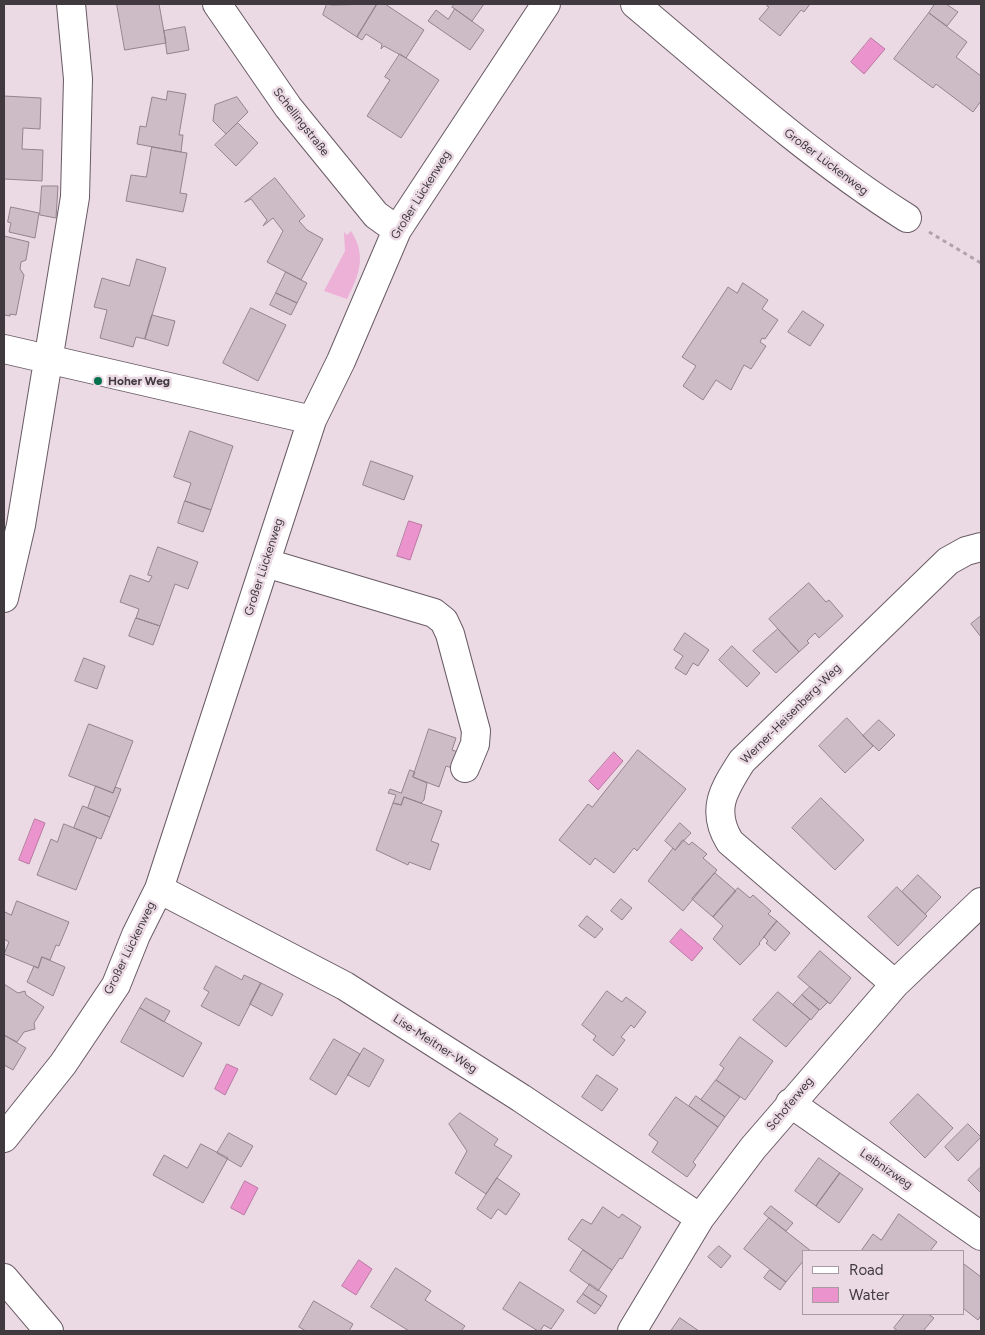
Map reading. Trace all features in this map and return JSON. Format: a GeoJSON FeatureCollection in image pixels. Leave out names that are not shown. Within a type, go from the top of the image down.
{"type":"FeatureCollection","features":[{"type":"Feature","properties":{"kind":"street"},"geometry":{"type":"LineString","coordinates":[[4,598],[21,525],[76,197],[78,79],[71,4]]}},
{"type":"Feature","properties":{"kind":"street","name":"Schellingstraße"},"geometry":{"type":"LineString","coordinates":[[217,4],[288,107],[376,215],[397,230]]}},
{"type":"Feature","properties":{"kind":"street","name":"Großer Lückenweg"},"geometry":{"type":"LineString","coordinates":[[4,1138],[63,1064],[116,985],[136,935],[159,889],[312,420],[341,361],[397,230],[546,4]]}},
{"type":"Feature","properties":{"kind":"street","name":"Großer Lückenweg"},"geometry":{"type":"LineString","coordinates":[[635,4],[795,139],[856,186],[907,218]]}},
{"type":"Feature","properties":{"kind":"street"},"geometry":{"type":"LineString","coordinates":[[4,349],[312,420]]}},
{"type":"Feature","properties":{"kind":"street","name":"Werner-Heisenberg-Weg"},"geometry":{"type":"LineString","coordinates":[[895,984],[730,842],[721,828],[719,810],[727,784],[742,761],[948,561],[966,551],[981,547]]}},
{"type":"Feature","properties":{"kind":"street"},"geometry":{"type":"LineString","coordinates":[[266,563],[434,613],[444,621],[450,634],[475,725],[475,744],[465,768]]}},
{"type":"Feature","properties":{"kind":"street","name":"Lise-Meitner-Weg"},"geometry":{"type":"LineString","coordinates":[[159,889],[345,986],[520,1098],[700,1218]]}},
{"type":"Feature","properties":{"kind":"street","name":"Schoferweg"},"geometry":{"type":"LineString","coordinates":[[632,1331],[700,1218],[790,1103],[895,984],[981,902]]}},
{"type":"Feature","properties":{"kind":"street","name":"Leibnizweg"},"geometry":{"type":"LineString","coordinates":[[790,1103],[981,1236]]}},
{"type":"Feature","properties":{"kind":"street"},"geometry":{"type":"LineString","coordinates":[[4,1278],[49,1331]]}},
{"type":"Feature","properties":{"kind":"path"},"geometry":{"type":"LineString","coordinates":[[907,218],[981,263]]}},
{"type":"Feature","properties":{"kind":"shaded area"},"geometry":{"type":"Polygon","coordinates":[[[351,231],[359,249],[360,265],[347,299],[324,291],[345,251],[344,232],[347,235],[351,231]]]}},
{"type":"Feature","properties":{"kind":"water"},"geometry":{"type":"Polygon","coordinates":[[[871,38],[885,49],[864,74],[851,62],[871,38]]]}},
{"type":"Feature","properties":{"kind":"water"},"geometry":{"type":"Polygon","coordinates":[[[409,521],[422,525],[410,560],[397,556],[409,521]]]}},
{"type":"Feature","properties":{"kind":"water"},"geometry":{"type":"Polygon","coordinates":[[[614,752],[623,761],[598,790],[589,781],[614,752]]]}},
{"type":"Feature","properties":{"kind":"water"},"geometry":{"type":"Polygon","coordinates":[[[35,819],[45,823],[29,864],[19,860],[35,819]]]}},
{"type":"Feature","properties":{"kind":"water"},"geometry":{"type":"Polygon","coordinates":[[[681,929],[703,948],[692,961],[670,942],[681,929]]]}},
{"type":"Feature","properties":{"kind":"water"},"geometry":{"type":"Polygon","coordinates":[[[227,1064],[238,1069],[225,1095],[215,1089],[227,1064]]]}},
{"type":"Feature","properties":{"kind":"water"},"geometry":{"type":"Polygon","coordinates":[[[245,1181],[258,1188],[244,1215],[231,1208],[245,1181]]]}},
{"type":"Feature","properties":{"kind":"water"},"geometry":{"type":"Polygon","coordinates":[[[359,1260],[372,1269],[356,1295],[342,1286],[359,1260]]]}},
{"type":"Feature","properties":{"kind":"building"},"geometry":{"type":"Polygon","coordinates":[[[117,4],[159,4],[166,43],[125,50],[117,4]]]}},
{"type":"Feature","properties":{"kind":"building"},"geometry":{"type":"Polygon","coordinates":[[[327,4],[377,4],[357,37],[323,15],[327,4]]]}},
{"type":"Feature","properties":{"kind":"building"},"geometry":{"type":"Polygon","coordinates":[[[377,4],[385,4],[424,30],[406,58],[384,46],[381,49],[382,44],[366,34],[362,40],[357,37],[377,4]]]}},
{"type":"Feature","properties":{"kind":"building"},"geometry":{"type":"Polygon","coordinates":[[[455,4],[484,4],[472,21],[452,7],[455,4]]]}},
{"type":"Feature","properties":{"kind":"building"},"geometry":{"type":"Polygon","coordinates":[[[769,4],[810,4],[804,12],[801,10],[780,36],[759,19],[769,7],[767,6],[769,4]]]}},
{"type":"Feature","properties":{"kind":"building"},"geometry":{"type":"Polygon","coordinates":[[[935,4],[946,4],[958,12],[947,26],[929,13],[935,4]]]}},
{"type":"Feature","properties":{"kind":"building"},"geometry":{"type":"Polygon","coordinates":[[[455,9],[484,30],[470,50],[428,21],[436,10],[448,19],[455,9]]]}},
{"type":"Feature","properties":{"kind":"building"},"geometry":{"type":"Polygon","coordinates":[[[929,13],[967,42],[956,57],[981,76],[981,101],[973,112],[936,84],[933,88],[894,59],[929,13]]]}},
{"type":"Feature","properties":{"kind":"building"},"geometry":{"type":"Polygon","coordinates":[[[185,27],[189,50],[167,54],[164,31],[185,27]]]}},
{"type":"Feature","properties":{"kind":"building"},"geometry":{"type":"Polygon","coordinates":[[[400,54],[439,80],[401,138],[367,116],[390,80],[385,77],[400,54]]]}},
{"type":"Feature","properties":{"kind":"building"},"geometry":{"type":"Polygon","coordinates":[[[168,91],[186,94],[179,135],[183,135],[181,152],[137,144],[140,126],[146,127],[152,97],[166,100],[168,91]]]}},
{"type":"Feature","properties":{"kind":"building"},"geometry":{"type":"Polygon","coordinates":[[[4,96],[41,98],[40,129],[23,128],[22,149],[43,150],[42,181],[4,179],[4,96]]]}},
{"type":"Feature","properties":{"kind":"building"},"geometry":{"type":"Polygon","coordinates":[[[237,97],[248,112],[226,134],[213,121],[215,105],[237,97]]]}},
{"type":"Feature","properties":{"kind":"building"},"geometry":{"type":"Polygon","coordinates":[[[238,123],[258,143],[236,166],[215,145],[238,123]]]}},
{"type":"Feature","properties":{"kind":"building"},"geometry":{"type":"Polygon","coordinates":[[[152,147],[187,153],[180,193],[187,194],[183,212],[126,201],[131,175],[146,177],[152,147]]]}},
{"type":"Feature","properties":{"kind":"building"},"geometry":{"type":"Polygon","coordinates":[[[275,178],[305,216],[299,221],[307,230],[323,239],[301,280],[267,262],[283,231],[273,218],[263,226],[267,220],[251,199],[245,202],[275,178]]]}},
{"type":"Feature","properties":{"kind":"building"},"geometry":{"type":"Polygon","coordinates":[[[42,186],[58,186],[56,218],[40,215],[42,186]]]}},
{"type":"Feature","properties":{"kind":"building"},"geometry":{"type":"Polygon","coordinates":[[[11,207],[39,213],[35,238],[9,232],[11,223],[8,222],[11,207]]]}},
{"type":"Feature","properties":{"kind":"building"},"geometry":{"type":"Polygon","coordinates":[[[4,236],[29,242],[26,260],[21,262],[20,269],[24,275],[16,315],[10,314],[10,316],[4,315],[4,236]]]}},
{"type":"Feature","properties":{"kind":"building"},"geometry":{"type":"Polygon","coordinates":[[[137,259],[166,268],[145,339],[136,337],[133,347],[100,338],[107,310],[94,307],[102,278],[129,286],[137,259]]]}},
{"type":"Feature","properties":{"kind":"building"},"geometry":{"type":"Polygon","coordinates":[[[286,272],[307,283],[297,303],[276,293],[286,272]]]}},
{"type":"Feature","properties":{"kind":"building"},"geometry":{"type":"Polygon","coordinates":[[[743,283],[768,300],[762,309],[778,320],[765,339],[762,338],[760,342],[766,346],[751,369],[744,365],[731,390],[716,380],[703,400],[683,386],[696,366],[682,357],[728,287],[737,293],[743,283]]]}},
{"type":"Feature","properties":{"kind":"building"},"geometry":{"type":"Polygon","coordinates":[[[276,293],[297,303],[291,315],[270,305],[276,293]]]}},
{"type":"Feature","properties":{"kind":"building"},"geometry":{"type":"Polygon","coordinates":[[[251,308],[286,325],[258,381],[223,363],[251,308]]]}},
{"type":"Feature","properties":{"kind":"building"},"geometry":{"type":"Polygon","coordinates":[[[803,311],[824,325],[810,346],[788,332],[803,311]]]}},
{"type":"Feature","properties":{"kind":"building"},"geometry":{"type":"Polygon","coordinates":[[[152,315],[175,321],[168,346],[145,339],[152,315]]]}},
{"type":"Feature","properties":{"kind":"building"},"geometry":{"type":"Polygon","coordinates":[[[190,431],[233,446],[211,510],[185,501],[191,483],[174,477],[190,431]]]}},
{"type":"Feature","properties":{"kind":"building"},"geometry":{"type":"Polygon","coordinates":[[[371,461],[413,476],[404,500],[363,485],[371,461]]]}},
{"type":"Feature","properties":{"kind":"building"},"geometry":{"type":"Polygon","coordinates":[[[185,501],[211,510],[203,532],[178,523],[185,501]]]}},
{"type":"Feature","properties":{"kind":"building"},"geometry":{"type":"Polygon","coordinates":[[[158,547],[198,562],[188,589],[175,584],[160,626],[136,618],[139,609],[120,602],[130,575],[149,582],[152,576],[148,575],[158,547]]]}},
{"type":"Feature","properties":{"kind":"building"},"geometry":{"type":"Polygon","coordinates":[[[809,583],[826,602],[829,600],[843,616],[819,638],[815,633],[807,641],[809,643],[799,652],[769,619],[809,583]]]}},
{"type":"Feature","properties":{"kind":"building"},"geometry":{"type":"Polygon","coordinates":[[[981,616],[981,637],[971,624],[981,616]]]}},
{"type":"Feature","properties":{"kind":"building"},"geometry":{"type":"Polygon","coordinates":[[[136,618],[160,626],[153,645],[129,636],[136,618]]]}},
{"type":"Feature","properties":{"kind":"building"},"geometry":{"type":"Polygon","coordinates":[[[778,629],[799,652],[776,673],[753,651],[778,629]]]}},
{"type":"Feature","properties":{"kind":"building"},"geometry":{"type":"Polygon","coordinates":[[[685,633],[709,650],[698,666],[693,663],[686,675],[675,668],[683,656],[674,650],[685,633]]]}},
{"type":"Feature","properties":{"kind":"building"},"geometry":{"type":"Polygon","coordinates":[[[732,646],[760,673],[747,687],[719,660],[732,646]]]}},
{"type":"Feature","properties":{"kind":"building"},"geometry":{"type":"Polygon","coordinates":[[[84,658],[105,666],[97,689],[75,681],[84,658]]]}},
{"type":"Feature","properties":{"kind":"building"},"geometry":{"type":"Polygon","coordinates":[[[847,718],[873,746],[845,773],[819,746],[847,718]]]}},
{"type":"Feature","properties":{"kind":"building"},"geometry":{"type":"Polygon","coordinates":[[[879,720],[895,735],[879,751],[863,736],[879,720]]]}},
{"type":"Feature","properties":{"kind":"building"},"geometry":{"type":"Polygon","coordinates":[[[89,724],[133,741],[113,793],[69,776],[89,724]]]}},
{"type":"Feature","properties":{"kind":"building"},"geometry":{"type":"Polygon","coordinates":[[[429,729],[456,738],[452,750],[458,752],[452,768],[446,766],[439,787],[413,777],[429,729]]]}},
{"type":"Feature","properties":{"kind":"building"},"geometry":{"type":"Polygon","coordinates":[[[638,750],[686,789],[637,851],[634,848],[614,873],[595,858],[590,865],[559,840],[588,804],[592,807],[638,750]]]}},
{"type":"Feature","properties":{"kind":"building"},"geometry":{"type":"Polygon","coordinates":[[[410,770],[415,772],[413,777],[427,783],[424,800],[421,803],[404,797],[401,805],[393,803],[396,795],[388,793],[390,789],[401,793],[410,770]]]}},
{"type":"Feature","properties":{"kind":"building"},"geometry":{"type":"Polygon","coordinates":[[[96,786],[113,793],[115,787],[121,789],[110,817],[88,808],[96,786]]]}},
{"type":"Feature","properties":{"kind":"building"},"geometry":{"type":"Polygon","coordinates":[[[404,797],[442,811],[431,841],[439,844],[430,870],[409,862],[408,865],[376,850],[393,803],[401,805],[404,797]]]}},
{"type":"Feature","properties":{"kind":"building"},"geometry":{"type":"Polygon","coordinates":[[[821,798],[864,840],[835,870],[792,828],[821,798]]]}},
{"type":"Feature","properties":{"kind":"building"},"geometry":{"type":"Polygon","coordinates":[[[83,806],[110,817],[101,839],[74,828],[83,806]]]}},
{"type":"Feature","properties":{"kind":"building"},"geometry":{"type":"Polygon","coordinates":[[[680,823],[691,833],[675,850],[665,841],[680,823]]]}},
{"type":"Feature","properties":{"kind":"building"},"geometry":{"type":"Polygon","coordinates":[[[64,824],[97,837],[76,890],[37,875],[51,839],[57,842],[64,824]]]}},
{"type":"Feature","properties":{"kind":"building"},"geometry":{"type":"Polygon","coordinates":[[[683,840],[689,845],[692,842],[707,854],[703,858],[717,870],[683,911],[648,881],[673,848],[675,850],[683,840]]]}},
{"type":"Feature","properties":{"kind":"building"},"geometry":{"type":"Polygon","coordinates":[[[715,873],[736,891],[713,917],[692,899],[715,873]]]}},
{"type":"Feature","properties":{"kind":"building"},"geometry":{"type":"Polygon","coordinates":[[[918,875],[941,897],[925,914],[902,892],[918,875]]]}},
{"type":"Feature","properties":{"kind":"building"},"geometry":{"type":"Polygon","coordinates":[[[897,887],[927,916],[898,946],[868,917],[897,887]]]}},
{"type":"Feature","properties":{"kind":"building"},"geometry":{"type":"Polygon","coordinates":[[[738,888],[750,898],[753,895],[771,911],[768,914],[777,921],[760,944],[740,965],[713,939],[723,926],[713,917],[738,888]]]}},
{"type":"Feature","properties":{"kind":"building"},"geometry":{"type":"Polygon","coordinates":[[[621,899],[632,908],[622,920],[611,911],[621,899]]]}},
{"type":"Feature","properties":{"kind":"building"},"geometry":{"type":"Polygon","coordinates":[[[17,901],[69,922],[59,946],[56,945],[50,960],[42,957],[38,968],[4,954],[9,942],[4,939],[4,915],[5,912],[11,915],[17,901]]]}},
{"type":"Feature","properties":{"kind":"building"},"geometry":{"type":"Polygon","coordinates":[[[587,916],[603,929],[595,938],[579,926],[587,916]]]}},
{"type":"Feature","properties":{"kind":"building"},"geometry":{"type":"Polygon","coordinates":[[[777,921],[790,933],[775,951],[766,943],[768,941],[764,937],[777,921]]]}},
{"type":"Feature","properties":{"kind":"building"},"geometry":{"type":"Polygon","coordinates":[[[820,951],[851,978],[830,1004],[798,977],[820,951]]]}},
{"type":"Feature","properties":{"kind":"building"},"geometry":{"type":"Polygon","coordinates":[[[42,957],[65,967],[53,996],[27,982],[34,966],[38,968],[42,957]]]}},
{"type":"Feature","properties":{"kind":"building"},"geometry":{"type":"Polygon","coordinates":[[[216,966],[242,980],[244,975],[261,983],[239,1026],[201,1006],[209,992],[204,989],[216,966]]]}},
{"type":"Feature","properties":{"kind":"building"},"geometry":{"type":"Polygon","coordinates":[[[261,983],[283,994],[272,1016],[250,1004],[261,983]]]}},
{"type":"Feature","properties":{"kind":"building"},"geometry":{"type":"Polygon","coordinates":[[[4,984],[18,993],[25,991],[26,995],[44,1007],[34,1023],[35,1029],[24,1032],[17,1042],[4,1035],[4,984]]]}},
{"type":"Feature","properties":{"kind":"building"},"geometry":{"type":"Polygon","coordinates":[[[810,987],[828,1002],[820,1010],[802,995],[810,987]]]}},
{"type":"Feature","properties":{"kind":"building"},"geometry":{"type":"Polygon","coordinates":[[[607,991],[622,1002],[626,997],[646,1012],[634,1028],[631,1025],[621,1037],[625,1040],[613,1056],[593,1040],[596,1036],[582,1025],[607,991]]]}},
{"type":"Feature","properties":{"kind":"building"},"geometry":{"type":"Polygon","coordinates":[[[778,992],[810,1019],[786,1047],[753,1020],[778,992]]]}},
{"type":"Feature","properties":{"kind":"building"},"geometry":{"type":"Polygon","coordinates":[[[802,995],[819,1010],[811,1020],[793,1005],[802,995]]]}},
{"type":"Feature","properties":{"kind":"building"},"geometry":{"type":"Polygon","coordinates":[[[146,998],[170,1011],[164,1022],[140,1008],[146,998]]]}},
{"type":"Feature","properties":{"kind":"building"},"geometry":{"type":"Polygon","coordinates":[[[140,1008],[202,1043],[183,1077],[121,1042],[140,1008]]]}},
{"type":"Feature","properties":{"kind":"building"},"geometry":{"type":"Polygon","coordinates":[[[4,1035],[26,1048],[13,1070],[4,1065],[4,1035]]]}},
{"type":"Feature","properties":{"kind":"building"},"geometry":{"type":"Polygon","coordinates":[[[740,1037],[773,1061],[745,1100],[716,1080],[724,1068],[720,1065],[740,1037]]]}},
{"type":"Feature","properties":{"kind":"building"},"geometry":{"type":"Polygon","coordinates":[[[334,1039],[360,1054],[336,1095],[310,1079],[334,1039]]]}},
{"type":"Feature","properties":{"kind":"building"},"geometry":{"type":"Polygon","coordinates":[[[364,1048],[384,1060],[369,1087],[348,1075],[364,1048]]]}},
{"type":"Feature","properties":{"kind":"building"},"geometry":{"type":"Polygon","coordinates":[[[597,1075],[618,1089],[602,1111],[582,1097],[597,1075]]]}},
{"type":"Feature","properties":{"kind":"building"},"geometry":{"type":"Polygon","coordinates":[[[716,1080],[740,1097],[725,1117],[701,1100],[716,1080]]]}},
{"type":"Feature","properties":{"kind":"building"},"geometry":{"type":"Polygon","coordinates":[[[918,1094],[953,1128],[925,1158],[890,1123],[918,1094]]]}},
{"type":"Feature","properties":{"kind":"building"},"geometry":{"type":"Polygon","coordinates":[[[696,1096],[725,1117],[718,1127],[689,1106],[696,1096]]]}},
{"type":"Feature","properties":{"kind":"building"},"geometry":{"type":"Polygon","coordinates":[[[676,1097],[718,1127],[693,1162],[696,1165],[687,1177],[652,1152],[658,1142],[649,1135],[676,1097]]]}},
{"type":"Feature","properties":{"kind":"building"},"geometry":{"type":"Polygon","coordinates":[[[460,1113],[498,1139],[494,1145],[512,1156],[486,1194],[455,1173],[467,1151],[449,1124],[460,1113]]]}},
{"type":"Feature","properties":{"kind":"building"},"geometry":{"type":"Polygon","coordinates":[[[968,1124],[981,1137],[958,1161],[945,1147],[968,1124]]]}},
{"type":"Feature","properties":{"kind":"building"},"geometry":{"type":"Polygon","coordinates":[[[229,1133],[253,1146],[241,1167],[217,1153],[229,1133]]]}},
{"type":"Feature","properties":{"kind":"building"},"geometry":{"type":"Polygon","coordinates":[[[201,1144],[228,1158],[203,1203],[153,1175],[164,1155],[187,1168],[201,1144]]]}},
{"type":"Feature","properties":{"kind":"building"},"geometry":{"type":"Polygon","coordinates":[[[819,1158],[840,1173],[816,1206],[795,1191],[819,1158]]]}},
{"type":"Feature","properties":{"kind":"building"},"geometry":{"type":"Polygon","coordinates":[[[981,1167],[981,1190],[980,1192],[968,1180],[981,1167]]]}},
{"type":"Feature","properties":{"kind":"building"},"geometry":{"type":"Polygon","coordinates":[[[840,1173],[863,1189],[839,1223],[816,1206],[840,1173]]]}},
{"type":"Feature","properties":{"kind":"building"},"geometry":{"type":"Polygon","coordinates":[[[497,1178],[520,1194],[506,1215],[498,1209],[491,1219],[477,1209],[497,1178]]]}},
{"type":"Feature","properties":{"kind":"building"},"geometry":{"type":"Polygon","coordinates":[[[771,1206],[793,1223],[786,1231],[764,1214],[771,1206]]]}},
{"type":"Feature","properties":{"kind":"building"},"geometry":{"type":"Polygon","coordinates":[[[603,1207],[619,1218],[622,1214],[641,1227],[622,1259],[620,1258],[612,1270],[568,1239],[582,1219],[591,1224],[603,1207]]]}},
{"type":"Feature","properties":{"kind":"building"},"geometry":{"type":"Polygon","coordinates":[[[899,1214],[937,1242],[931,1250],[862,1250],[873,1234],[881,1240],[899,1214]]]}},
{"type":"Feature","properties":{"kind":"building"},"geometry":{"type":"Polygon","coordinates":[[[769,1218],[810,1250],[802,1250],[802,1262],[786,1282],[744,1249],[769,1218]]]}},
{"type":"Feature","properties":{"kind":"building"},"geometry":{"type":"Polygon","coordinates":[[[719,1246],[731,1256],[721,1268],[708,1257],[719,1246]]]}},
{"type":"Feature","properties":{"kind":"building"},"geometry":{"type":"Polygon","coordinates":[[[583,1250],[612,1270],[598,1291],[570,1271],[583,1250]]]}},
{"type":"Feature","properties":{"kind":"building"},"geometry":{"type":"Polygon","coordinates":[[[965,1265],[981,1277],[981,1315],[978,1320],[965,1310],[965,1265]]]}},
{"type":"Feature","properties":{"kind":"building"},"geometry":{"type":"Polygon","coordinates":[[[396,1268],[431,1291],[425,1300],[465,1326],[461,1331],[409,1331],[371,1307],[396,1268]]]}},
{"type":"Feature","properties":{"kind":"building"},"geometry":{"type":"Polygon","coordinates":[[[770,1270],[786,1282],[780,1290],[764,1278],[770,1270]]]}},
{"type":"Feature","properties":{"kind":"building"},"geometry":{"type":"Polygon","coordinates":[[[520,1282],[564,1310],[551,1329],[544,1325],[538,1331],[503,1309],[520,1282]]]}},
{"type":"Feature","properties":{"kind":"building"},"geometry":{"type":"Polygon","coordinates":[[[590,1284],[607,1296],[601,1306],[583,1294],[590,1284]]]}},
{"type":"Feature","properties":{"kind":"building"},"geometry":{"type":"Polygon","coordinates":[[[583,1294],[601,1306],[595,1314],[577,1302],[583,1294]]]}},
{"type":"Feature","properties":{"kind":"building"},"geometry":{"type":"Polygon","coordinates":[[[314,1301],[353,1324],[349,1331],[306,1331],[299,1327],[314,1301]]]}},
{"type":"Feature","properties":{"kind":"building"},"geometry":{"type":"Polygon","coordinates":[[[904,1315],[930,1315],[934,1318],[923,1331],[898,1331],[894,1328],[904,1315]]]}},
{"type":"Feature","properties":{"kind":"building"},"geometry":{"type":"Polygon","coordinates":[[[680,1318],[699,1331],[671,1331],[680,1318]]]}},
{"type":"Feature","properties":{"kind":"place","name":"Hoher Weg"},"geometry":{"type":"Point","coordinates":[98,381]}}]}
